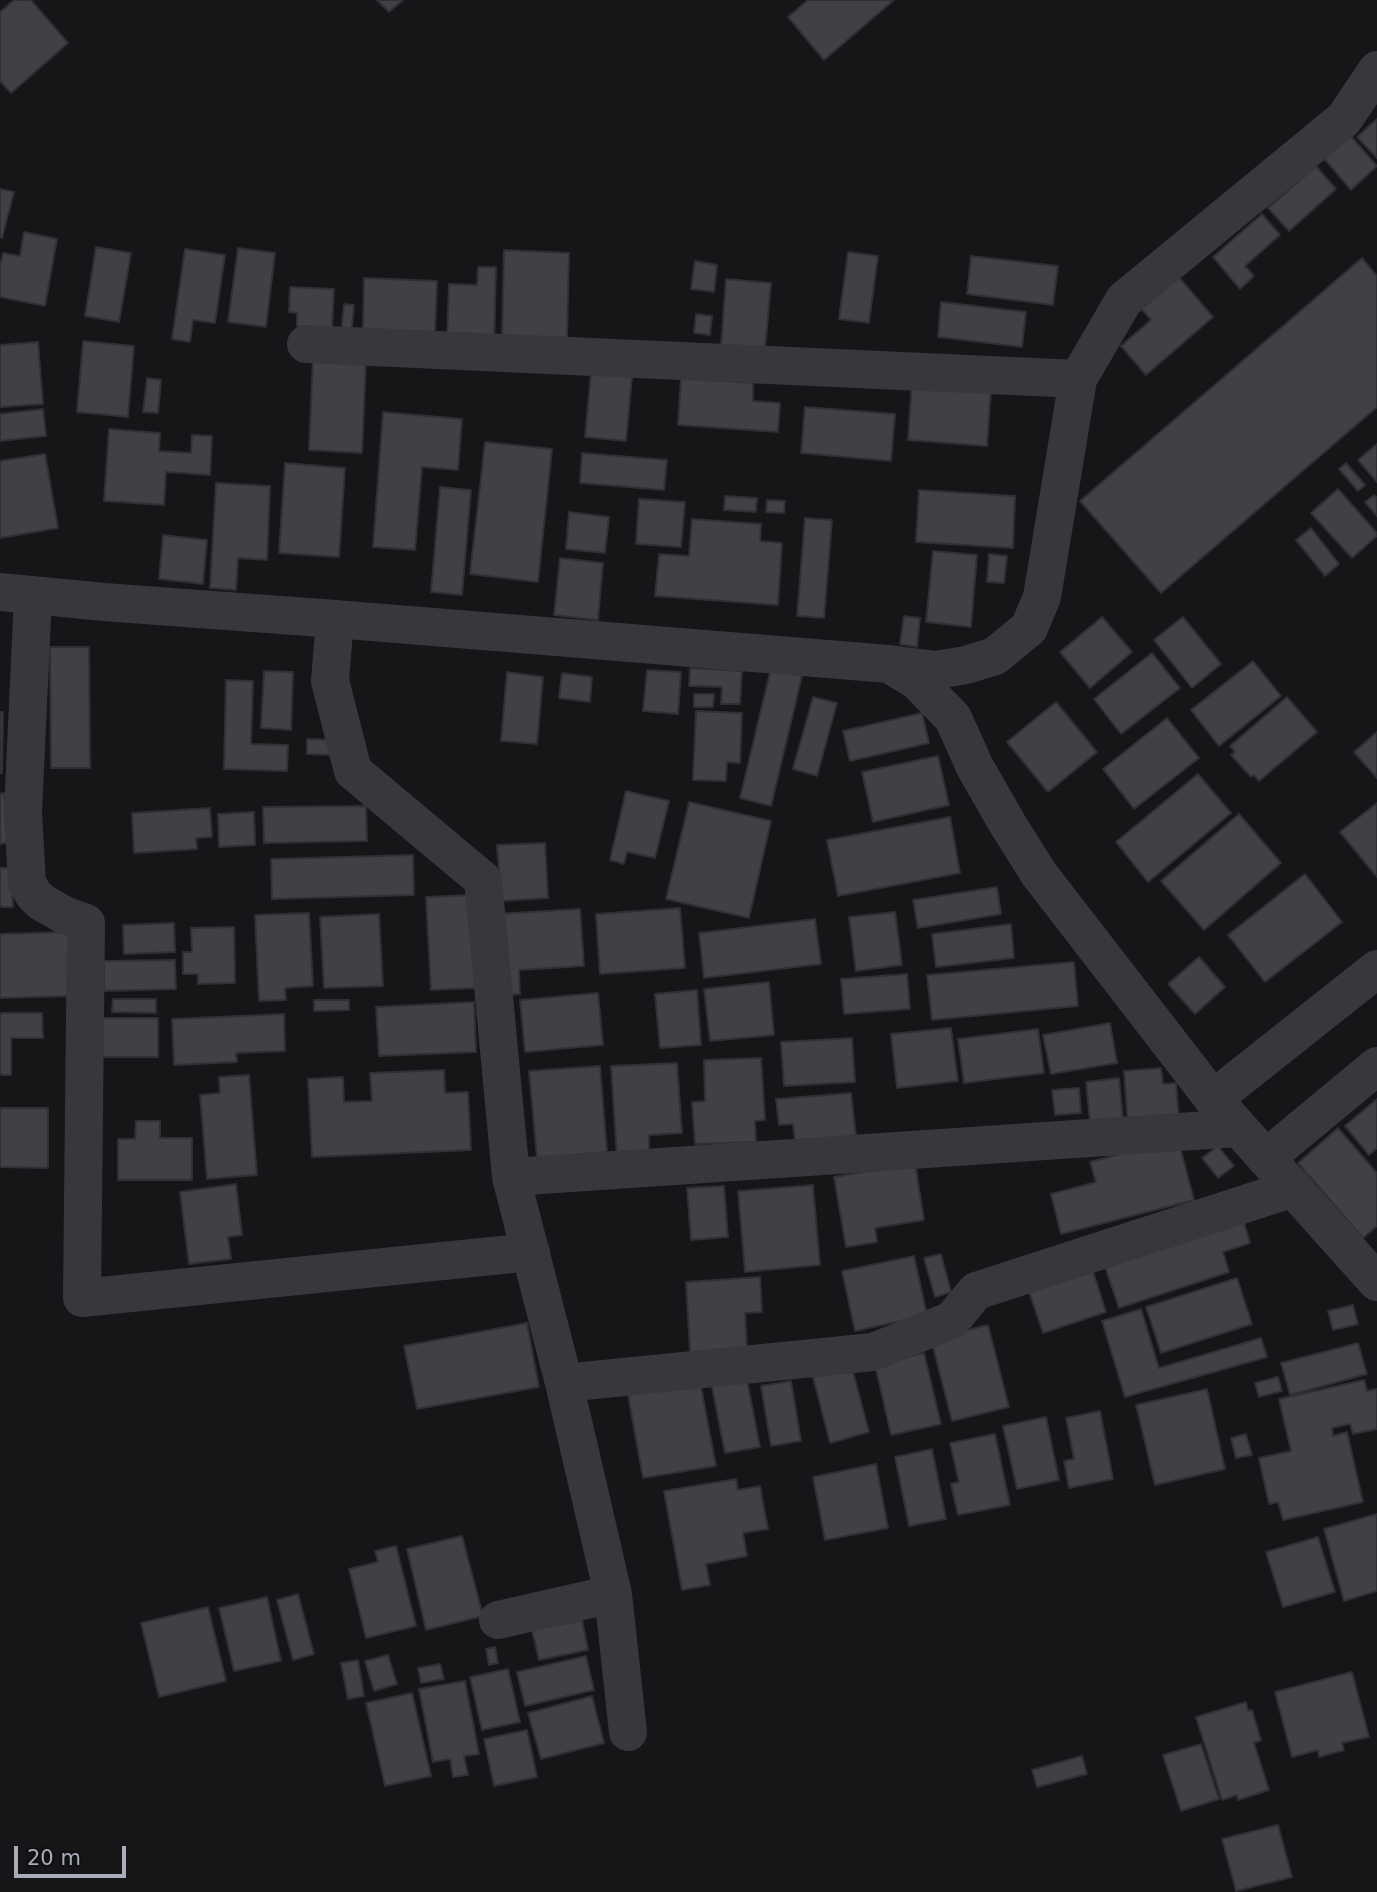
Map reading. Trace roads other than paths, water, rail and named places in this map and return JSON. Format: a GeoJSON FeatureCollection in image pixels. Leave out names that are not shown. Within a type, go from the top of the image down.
{"type":"FeatureCollection","features":[{"type":"Feature","properties":{"kind":"street"},"geometry":{"type":"LineString","coordinates":[[531,1252],[82,1298],[86,923],[43,903],[27,883],[17,594],[889,664],[936,670],[995,656],[1029,628],[1042,597],[1078,379],[1124,300],[1344,119],[1377,70]]}},
{"type":"Feature","properties":{"kind":"street"},"geometry":{"type":"LineString","coordinates":[[306,344],[1078,379]]}},
{"type":"Feature","properties":{"kind":"street"},"geometry":{"type":"LineString","coordinates":[[335,619],[330,681],[353,771],[483,880],[511,1177],[564,1383],[612,1594],[628,1732]]}},
{"type":"Feature","properties":{"kind":"street"},"geometry":{"type":"LineString","coordinates":[[889,664],[918,681],[953,718],[975,767],[1039,874],[1213,1099],[1377,1282]]}},
{"type":"Feature","properties":{"kind":"street"},"geometry":{"type":"LineString","coordinates":[[1213,1099],[1377,969]]}},
{"type":"Feature","properties":{"kind":"street"},"geometry":{"type":"LineString","coordinates":[[1266,1157],[1377,1066]]}},
{"type":"Feature","properties":{"kind":"street"},"geometry":{"type":"LineString","coordinates":[[511,1177],[1238,1128]]}},
{"type":"Feature","properties":{"kind":"street"},"geometry":{"type":"LineString","coordinates":[[564,1383],[873,1352],[952,1320],[976,1292],[1294,1188]]}},
{"type":"Feature","properties":{"kind":"street"},"geometry":{"type":"LineString","coordinates":[[498,1620],[612,1594]]}}]}
